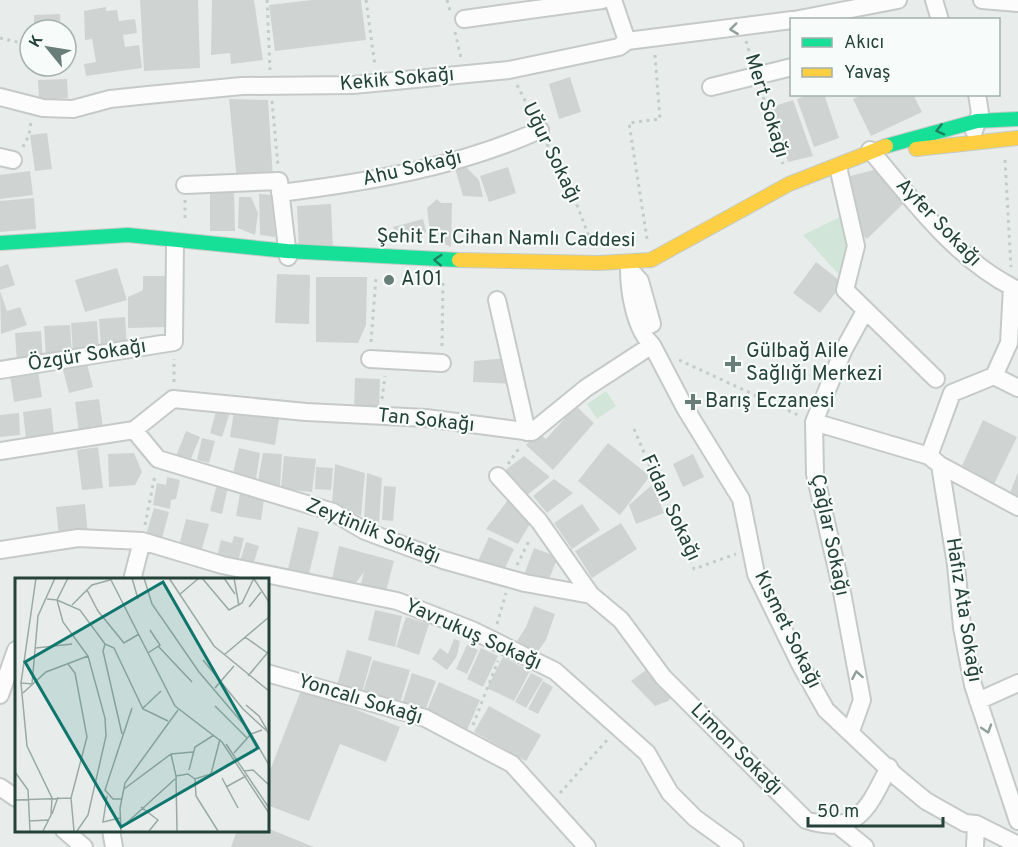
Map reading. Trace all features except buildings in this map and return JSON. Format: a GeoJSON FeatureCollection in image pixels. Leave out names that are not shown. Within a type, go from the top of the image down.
{"type":"FeatureCollection","features":[{"type":"Feature","properties":{"kind":"street"},"geometry":{"type":"LineString","coordinates":[[464,19],[602,0]]}},
{"type":"Feature","properties":{"kind":"street"},"geometry":{"type":"LineString","coordinates":[[613,0],[627,41]]}},
{"type":"Feature","properties":{"kind":"street","name":"Kekik Sokağı"},"geometry":{"type":"LineString","coordinates":[[804,18],[898,0]]}},
{"type":"Feature","properties":{"kind":"street"},"geometry":{"type":"LineString","coordinates":[[934,0],[939,18]]}},
{"type":"Feature","properties":{"kind":"street"},"geometry":{"type":"LineString","coordinates":[[982,0],[1018,3]]}},
{"type":"Feature","properties":{"kind":"street","name":"Kekik Sokağı"},"geometry":{"type":"LineString","coordinates":[[0,97],[33,105],[73,109],[110,99],[242,86],[378,82],[509,70],[619,47],[627,41],[790,20]]}},
{"type":"Feature","properties":{"kind":"street"},"geometry":{"type":"LineString","coordinates":[[711,87],[790,67]]}},
{"type":"Feature","properties":{"kind":"street"},"geometry":{"type":"LineString","coordinates":[[970,143],[980,113],[977,96]]}},
{"type":"Feature","properties":{"kind":"street","name":"Şehit Er Cihan Namlı Caddesi"},"geometry":{"type":"LineString","coordinates":[[288,254],[599,263],[651,260],[789,184],[977,121],[1018,119]]}},
{"type":"Feature","properties":{"kind":"street","name":"Ahu Sokağı"},"geometry":{"type":"LineString","coordinates":[[185,185],[280,187],[387,178],[500,148],[540,130]]}},
{"type":"Feature","properties":{"kind":"street","name":"Şehit Er Cihan Namlı Caddesi"},"geometry":{"type":"LineString","coordinates":[[0,243],[128,235],[288,254],[376,268],[443,272],[652,267],[793,190],[874,154],[1011,139]]}},
{"type":"Feature","properties":{"kind":"street","name":"Ayfer Sokağı"},"geometry":{"type":"LineString","coordinates":[[874,154],[938,228],[988,274],[1012,287]]}},
{"type":"Feature","properties":{"kind":"street"},"geometry":{"type":"LineString","coordinates":[[839,171],[856,246],[845,290],[936,379]]}},
{"type":"Feature","properties":{"kind":"street"},"geometry":{"type":"LineString","coordinates":[[280,187],[288,254]]}},
{"type":"Feature","properties":{"kind":"street"},"geometry":{"type":"LineString","coordinates":[[174,342],[180,242]]}},
{"type":"Feature","properties":{"kind":"street","name":"Şehit Er Cihan Namlı Caddesi"},"geometry":{"type":"LineString","coordinates":[[0,254],[127,243],[180,242]]}},
{"type":"Feature","properties":{"kind":"street","name":"Kısmet Sokağı"},"geometry":{"type":"LineString","coordinates":[[629,269],[640,281],[655,336],[652,345],[685,408],[741,499],[756,574],[800,664],[826,710],[889,767],[969,815],[976,824],[1018,845]]}},
{"type":"Feature","properties":{"kind":"street"},"geometry":{"type":"LineString","coordinates":[[935,461],[952,393],[994,376],[1009,343],[1012,287]]}},
{"type":"Feature","properties":{"kind":"street"},"geometry":{"type":"LineString","coordinates":[[498,300],[530,432],[586,388],[652,345]]}},
{"type":"Feature","properties":{"kind":"street","name":"Çağlar Sokağı"},"geometry":{"type":"LineString","coordinates":[[851,731],[862,700],[841,587],[814,474],[814,422],[843,351],[865,311]]}},
{"type":"Feature","properties":{"kind":"street","name":"Özgür Sokağı"},"geometry":{"type":"LineString","coordinates":[[0,370],[174,342]]}},
{"type":"Feature","properties":{"kind":"street"},"geometry":{"type":"LineString","coordinates":[[379,359],[442,363]]}},
{"type":"Feature","properties":{"kind":"street"},"geometry":{"type":"LineString","coordinates":[[994,376],[1018,388]]}},
{"type":"Feature","properties":{"kind":"street"},"geometry":{"type":"LineString","coordinates":[[0,451],[134,430],[173,399]]}},
{"type":"Feature","properties":{"kind":"street","name":"Tan Sokağı"},"geometry":{"type":"LineString","coordinates":[[173,399],[230,406],[426,418],[530,432]]}},
{"type":"Feature","properties":{"kind":"street"},"geometry":{"type":"LineString","coordinates":[[814,422],[935,461],[1018,507]]}},
{"type":"Feature","properties":{"kind":"street"},"geometry":{"type":"LineString","coordinates":[[134,430],[158,459]]}},
{"type":"Feature","properties":{"kind":"street","name":"Zeytinlik Sokağı"},"geometry":{"type":"LineString","coordinates":[[158,459],[333,512],[365,531],[443,560],[525,583],[591,595]]}},
{"type":"Feature","properties":{"kind":"street","name":"Hafız Ata Sokağı"},"geometry":{"type":"LineString","coordinates":[[935,461],[956,566],[962,627],[978,701],[1018,821]]}},
{"type":"Feature","properties":{"kind":"street","name":"Limon Sokağı"},"geometry":{"type":"LineString","coordinates":[[498,476],[539,521],[591,595],[621,621],[663,677],[806,820],[822,825],[839,826]]}},
{"type":"Feature","properties":{"kind":"street","name":"Yavrukuş Sokağı"},"geometry":{"type":"LineString","coordinates":[[0,550],[78,538],[142,541],[222,565],[397,602],[472,630],[555,671],[617,729],[647,753],[670,793],[695,818],[735,847]]}},
{"type":"Feature","properties":{"kind":"street"},"geometry":{"type":"LineString","coordinates":[[133,578],[142,541]]}},
{"type":"Feature","properties":{"kind":"street"},"geometry":{"type":"LineString","coordinates":[[0,695],[15,653]]}},
{"type":"Feature","properties":{"kind":"street","name":"Yoncalı Sokağı"},"geometry":{"type":"LineString","coordinates":[[268,673],[425,718],[512,764],[587,847]]}},
{"type":"Feature","properties":{"kind":"street"},"geometry":{"type":"LineString","coordinates":[[978,701],[1018,683]]}},
{"type":"Feature","properties":{"kind":"street"},"geometry":{"type":"LineString","coordinates":[[864,847],[839,826],[868,809],[889,767]]}},
{"type":"Feature","properties":{"kind":"street"},"geometry":{"type":"LineString","coordinates":[[0,787],[15,797]]}},
{"type":"Feature","properties":{"kind":"street"},"geometry":{"type":"LineString","coordinates":[[975,847],[976,824]]}},
{"type":"Feature","properties":{"kind":"street"},"geometry":{"type":"LineString","coordinates":[[65,832],[84,847]]}},
{"type":"Feature","properties":{"kind":"street"},"geometry":{"type":"LineString","coordinates":[[111,832],[114,847]]}},
{"type":"Feature","properties":{"kind":"path"},"geometry":{"type":"LineString","coordinates":[[366,0],[378,82]]}},
{"type":"Feature","properties":{"kind":"path"},"geometry":{"type":"LineString","coordinates":[[447,0],[465,74]]}},
{"type":"Feature","properties":{"kind":"path","name":"Mert Sokağı"},"geometry":{"type":"LineString","coordinates":[[742,28],[789,184]]}},
{"type":"Feature","properties":{"kind":"path"},"geometry":{"type":"LineString","coordinates":[[0,38],[18,42]]}},
{"type":"Feature","properties":{"kind":"path"},"geometry":{"type":"LineString","coordinates":[[651,260],[628,123],[660,119],[653,39]]}},
{"type":"Feature","properties":{"kind":"path","name":"Uğur Sokağı"},"geometry":{"type":"LineString","coordinates":[[509,70],[571,189],[599,263]]}},
{"type":"Feature","properties":{"kind":"path"},"geometry":{"type":"LineString","coordinates":[[7,158],[29,135],[33,105]]}},
{"type":"Feature","properties":{"kind":"path"},"geometry":{"type":"LineString","coordinates":[[1011,139],[1012,287]]}},
{"type":"Feature","properties":{"kind":"path"},"geometry":{"type":"LineString","coordinates":[[180,242],[185,185]]}},
{"type":"Feature","properties":{"kind":"path"},"geometry":{"type":"LineString","coordinates":[[376,268],[380,416]]}},
{"type":"Feature","properties":{"kind":"path"},"geometry":{"type":"LineString","coordinates":[[442,363],[443,272]]}},
{"type":"Feature","properties":{"kind":"path"},"geometry":{"type":"LineString","coordinates":[[173,399],[174,342]]}},
{"type":"Feature","properties":{"kind":"path"},"geometry":{"type":"LineString","coordinates":[[652,345],[814,422]]}},
{"type":"Feature","properties":{"kind":"path","name":"Fidan Sokağı"},"geometry":{"type":"LineString","coordinates":[[634,429],[694,569],[751,548]]}},
{"type":"Feature","properties":{"kind":"path"},"geometry":{"type":"LineString","coordinates":[[498,476],[530,432]]}},
{"type":"Feature","properties":{"kind":"path"},"geometry":{"type":"LineString","coordinates":[[142,541],[158,459]]}},
{"type":"Feature","properties":{"kind":"path"},"geometry":{"type":"LineString","coordinates":[[459,737],[471,730],[484,691],[504,646]]}},
{"type":"Feature","properties":{"kind":"path"},"geometry":{"type":"LineString","coordinates":[[549,805],[617,729]]}},
{"type":"Feature","properties":{"kind":"green space"},"geometry":{"type":"Polygon","coordinates":[[[844,215],[849,245],[842,278],[803,235],[844,215]]]}},
{"type":"Feature","properties":{"kind":"green space"},"geometry":{"type":"Polygon","coordinates":[[[606,391],[616,406],[597,419],[587,404],[606,391]]]}},
{"type":"Feature","properties":{"kind":"traffic: fast"},"geometry":{"type":"LineString","coordinates":[[886,146],[977,121],[1018,119]]}},
{"type":"Feature","properties":{"kind":"traffic: fast"},"geometry":{"type":"LineString","coordinates":[[0,243],[128,235],[287,251],[459,260]]}},
{"type":"Feature","properties":{"kind":"traffic: slow"},"geometry":{"type":"LineString","coordinates":[[916,149],[1018,138]]}},
{"type":"Feature","properties":{"kind":"traffic: slow"},"geometry":{"type":"LineString","coordinates":[[459,260],[599,263],[651,260],[789,184],[886,146]]}},
{"type":"Feature","properties":{"kind":"place","name":"A101"},"geometry":{"type":"Point","coordinates":[389,280]}},
{"type":"Feature","properties":{"kind":"place","name":"Gülbağ Aile Sağlığı Merkezi"},"geometry":{"type":"Point","coordinates":[733,364]}},
{"type":"Feature","properties":{"kind":"place","name":"Barış Eczanesi"},"geometry":{"type":"Point","coordinates":[693,402]}}]}
